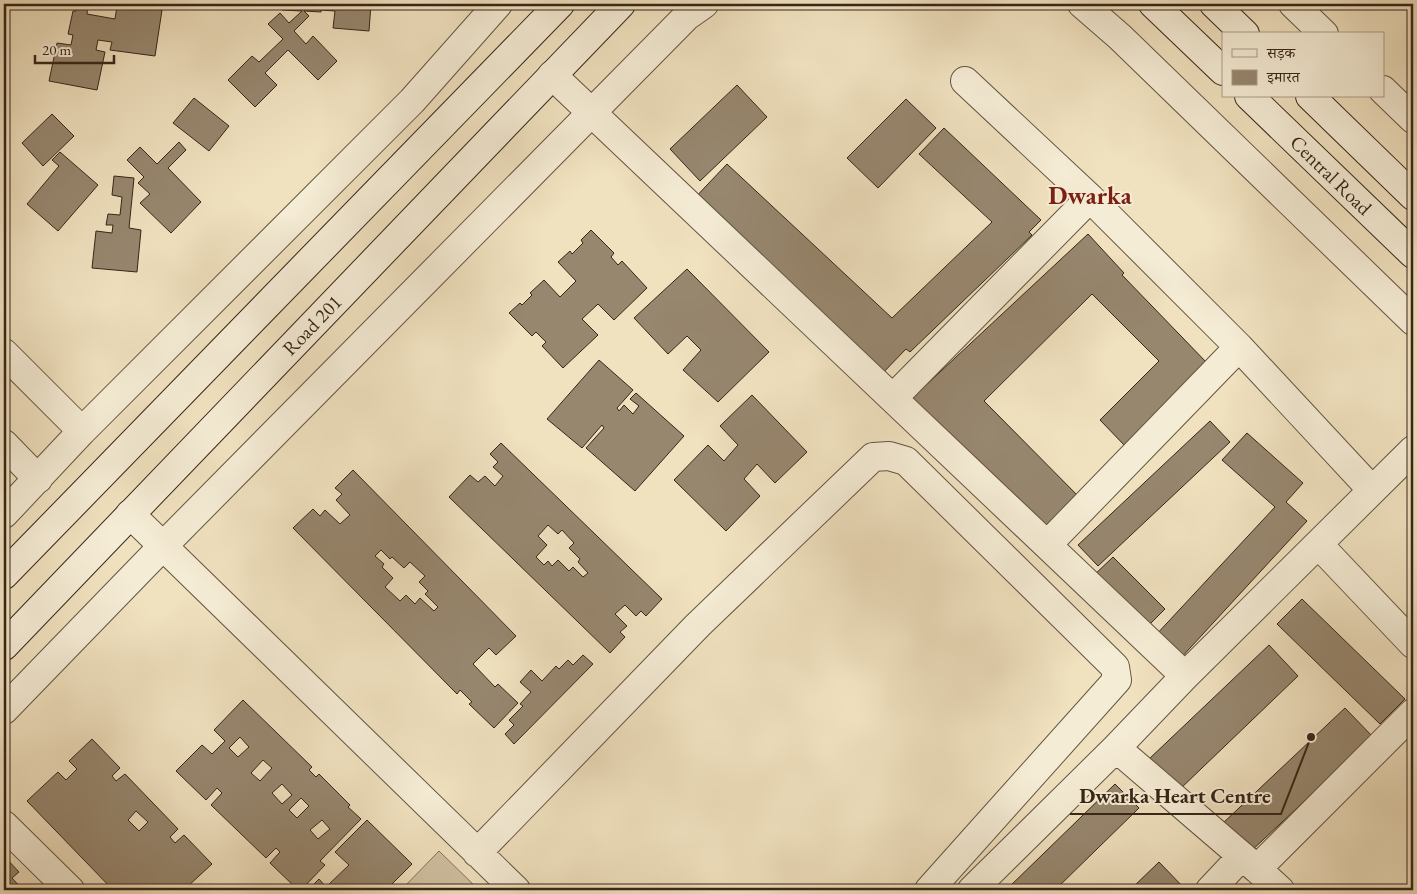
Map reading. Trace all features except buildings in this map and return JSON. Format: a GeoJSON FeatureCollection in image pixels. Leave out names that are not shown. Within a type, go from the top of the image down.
{"type":"FeatureCollection","features":[{"type":"Feature","properties":{"kind":"street"},"geometry":{"type":"LineString","coordinates":[[4,514],[82,431],[412,101],[498,4]]}},
{"type":"Feature","properties":{"kind":"street"},"geometry":{"type":"LineString","coordinates":[[4,576],[560,4]]}},
{"type":"Feature","properties":{"kind":"street","name":"Road 201"},"geometry":{"type":"LineString","coordinates":[[4,646],[621,4]]}},
{"type":"Feature","properties":{"kind":"street"},"geometry":{"type":"LineString","coordinates":[[4,710],[163,546],[687,16],[704,4]]}},
{"type":"Feature","properties":{"kind":"street"},"geometry":{"type":"LineString","coordinates":[[1082,4],[1120,37],[1413,320]]}},
{"type":"Feature","properties":{"kind":"street"},"geometry":{"type":"LineString","coordinates":[[1153,4],[1222,70]]}},
{"type":"Feature","properties":{"kind":"street"},"geometry":{"type":"LineString","coordinates":[[1214,4],[1243,32]]}},
{"type":"Feature","properties":{"kind":"street"},"geometry":{"type":"LineString","coordinates":[[1293,4],[1322,32]]}},
{"type":"Feature","properties":{"kind":"street"},"geometry":{"type":"LineString","coordinates":[[552,76],[1185,676]]}},
{"type":"Feature","properties":{"kind":"street"},"geometry":{"type":"LineString","coordinates":[[965,81],[1090,198],[1239,347],[1372,490]]}},
{"type":"Feature","properties":{"kind":"street"},"geometry":{"type":"LineString","coordinates":[[1384,91],[1411,114]]}},
{"type":"Feature","properties":{"kind":"street","name":"Central Road"},"geometry":{"type":"LineString","coordinates":[[1251,98],[1413,254]]}},
{"type":"Feature","properties":{"kind":"street","name":"Central Road"},"geometry":{"type":"LineString","coordinates":[[1312,98],[1413,196]]}},
{"type":"Feature","properties":{"kind":"street"},"geometry":{"type":"LineString","coordinates":[[893,398],[1090,198]]}},
{"type":"Feature","properties":{"kind":"street"},"geometry":{"type":"LineString","coordinates":[[1047,545],[1239,347]]}},
{"type":"Feature","properties":{"kind":"street"},"geometry":{"type":"LineString","coordinates":[[4,353],[82,431]]}},
{"type":"Feature","properties":{"kind":"street"},"geometry":{"type":"LineString","coordinates":[[4,444],[38,479]]}},
{"type":"Feature","properties":{"kind":"street"},"geometry":{"type":"LineString","coordinates":[[972,890],[1413,450]]}},
{"type":"Feature","properties":{"kind":"street"},"geometry":{"type":"LineString","coordinates":[[477,853],[698,626],[859,470],[873,457],[889,456],[906,461],[1115,667],[1117,680],[929,890]]}},
{"type":"Feature","properties":{"kind":"street"},"geometry":{"type":"LineString","coordinates":[[130,514],[516,890]]}},
{"type":"Feature","properties":{"kind":"street"},"geometry":{"type":"LineString","coordinates":[[1319,545],[1413,644]]}},
{"type":"Feature","properties":{"kind":"street"},"geometry":{"type":"LineString","coordinates":[[1210,890],[1249,863],[1413,713]]}},
{"type":"Feature","properties":{"kind":"street"},"geometry":{"type":"LineString","coordinates":[[1116,748],[1280,890]]}},
{"type":"Feature","properties":{"kind":"street"},"geometry":{"type":"LineString","coordinates":[[4,825],[70,890]]}},
{"type":"Feature","properties":{"kind":"shaded area"},"geometry":{"type":"Polygon","coordinates":[[[439,851],[479,890],[401,890],[439,851]]]}},
{"type":"Feature","properties":{"kind":"place","name":"Dwarka Heart Centre"},"geometry":{"type":"Point","coordinates":[1311,737]}},
{"type":"Feature","properties":{"kind":"district","name":"Dwarka"},"geometry":{"type":"Point","coordinates":[1090,195]}}]}
